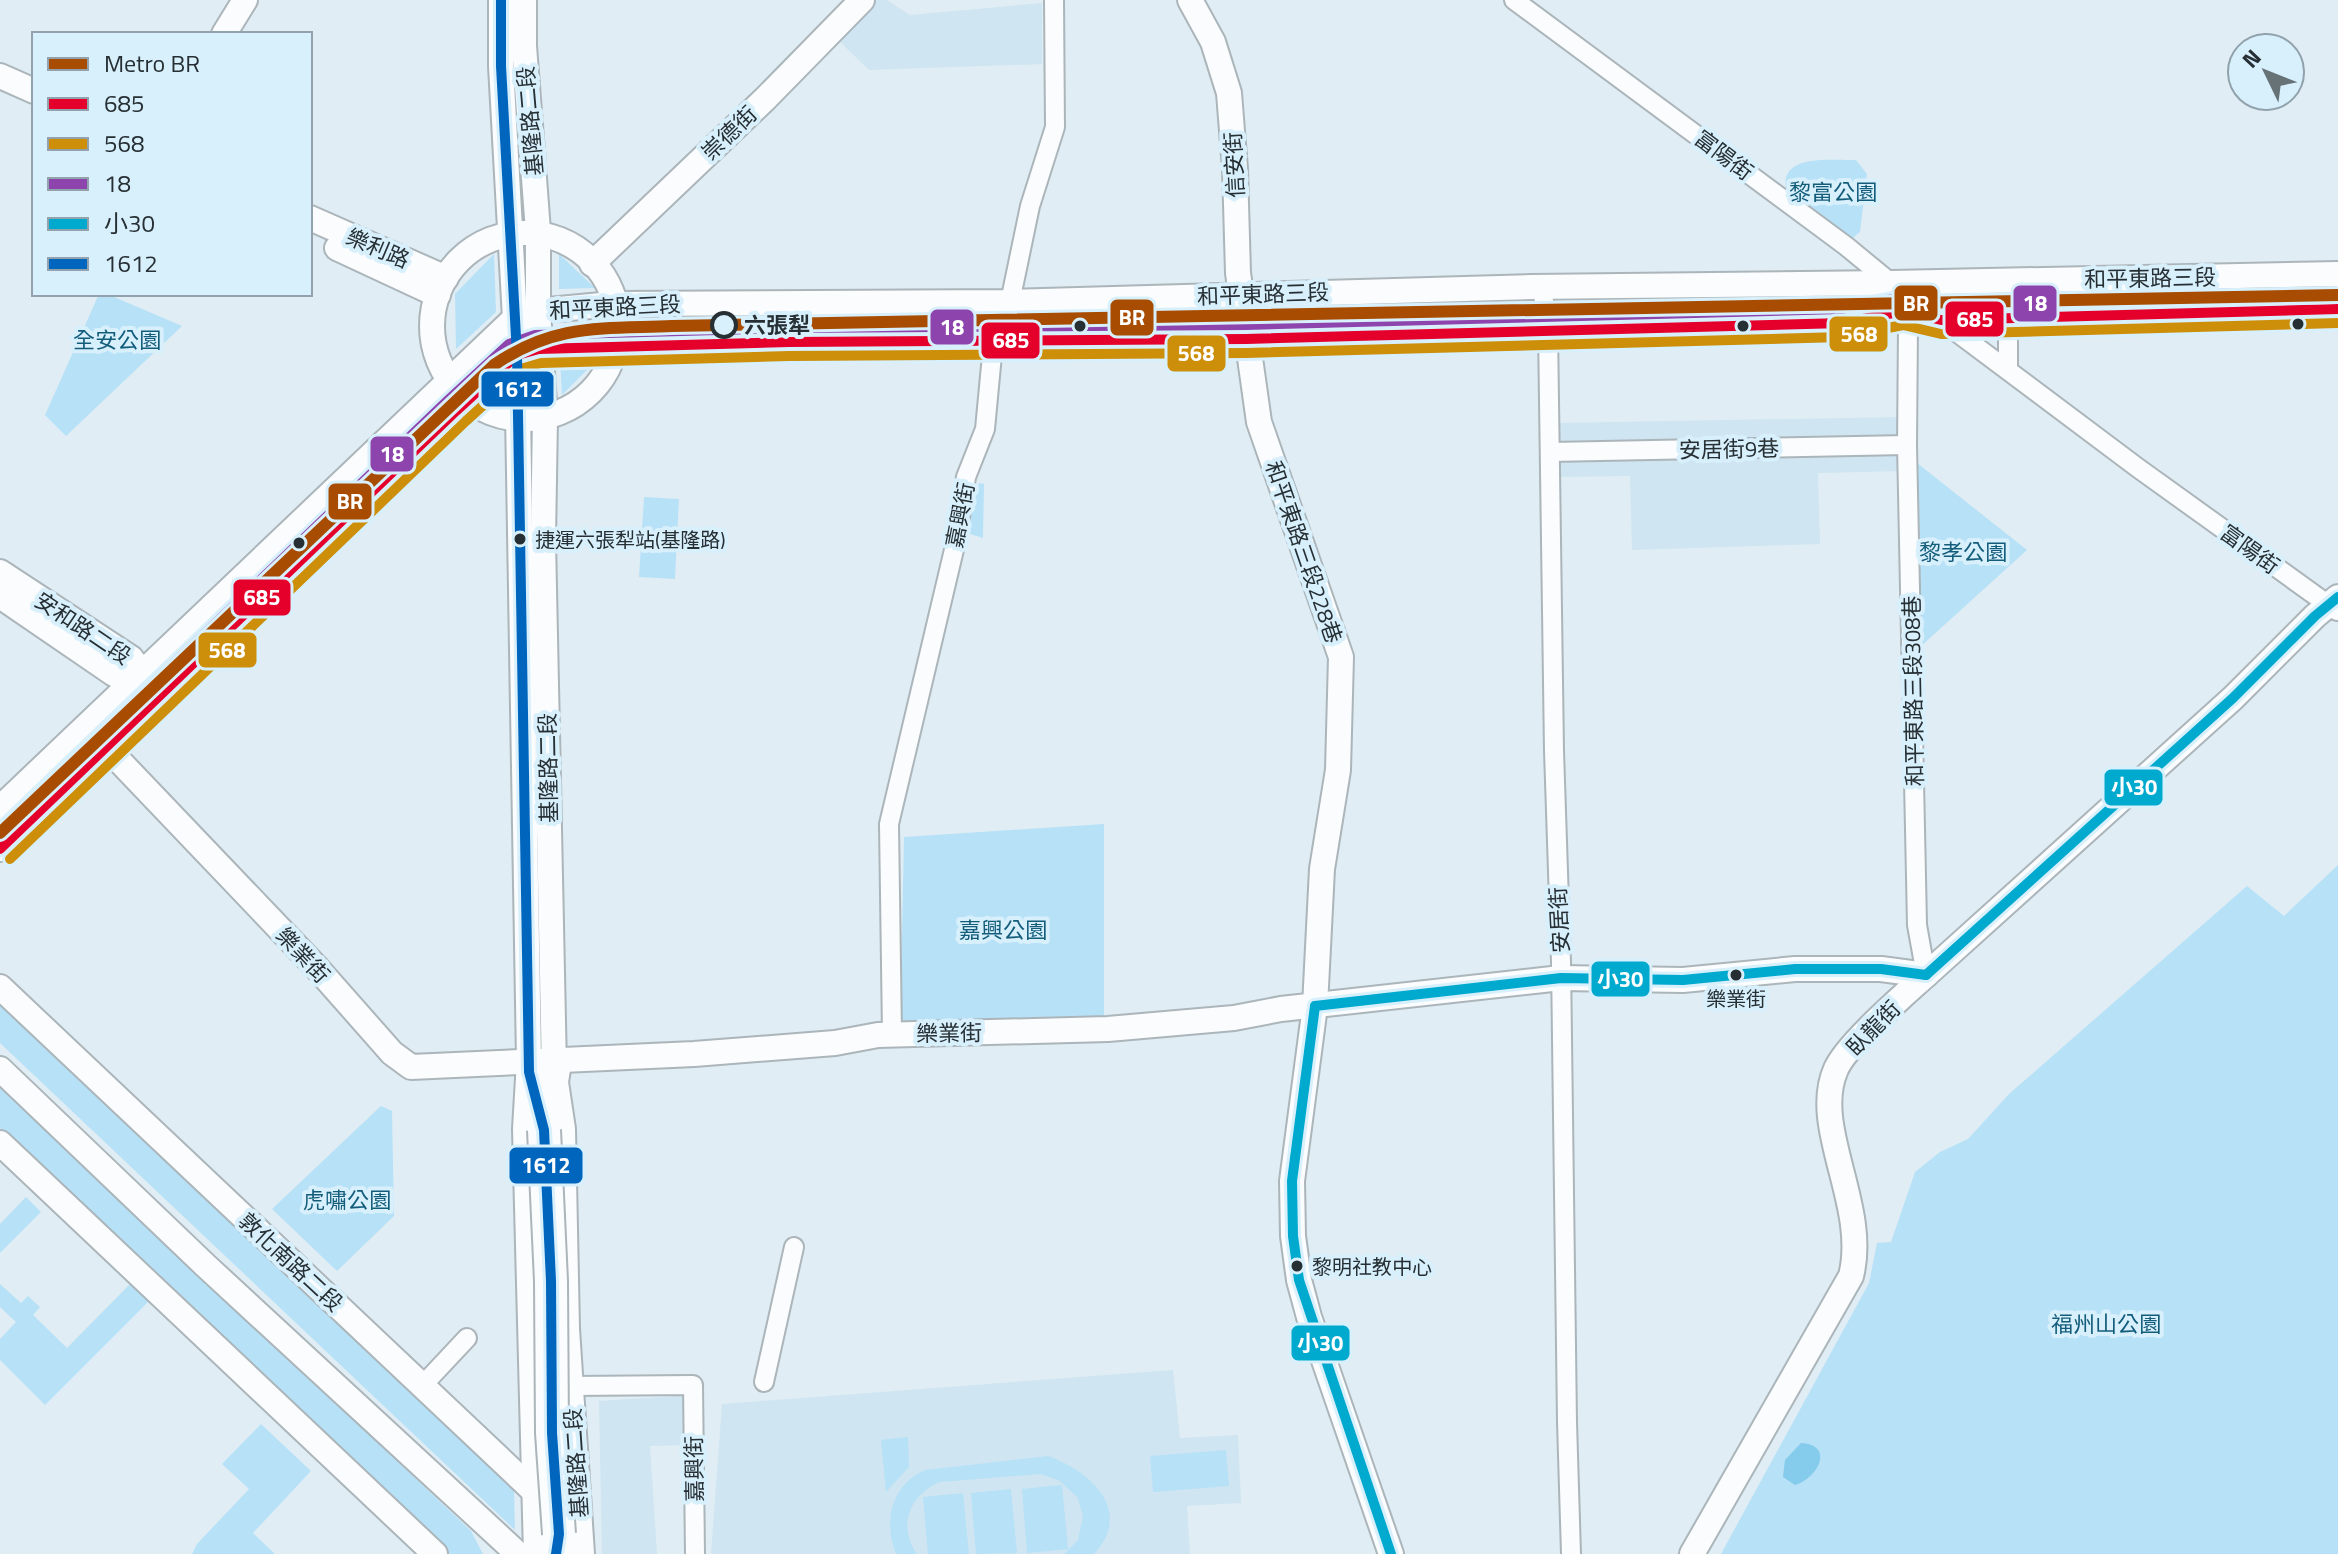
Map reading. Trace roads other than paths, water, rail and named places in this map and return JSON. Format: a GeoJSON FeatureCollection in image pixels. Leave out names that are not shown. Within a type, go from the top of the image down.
{"type":"FeatureCollection","features":[{"type":"Feature","properties":{"kind":"highway"},"geometry":{"type":"LineString","coordinates":[[542,1065],[551,1281],[552,1433],[563,1548]]}},
{"type":"Feature","properties":{"kind":"main road"},"geometry":{"type":"LineString","coordinates":[[225,32],[245,0]]}},
{"type":"Feature","properties":{"kind":"main road","name":"基隆路二段"},"geometry":{"type":"LineString","coordinates":[[501,0],[501,66],[513,320],[528,352],[545,418],[542,1065],[525,1144],[535,1492],[563,1548]]}},
{"type":"Feature","properties":{"kind":"main road","name":"基隆路二段"},"geometry":{"type":"LineString","coordinates":[[524,0],[524,46],[538,231],[538,311],[528,352],[518,420],[542,1065],[563,1129],[571,1386],[563,1548]]}},
{"type":"Feature","properties":{"kind":"main road","name":"崇德街"},"geometry":{"type":"LineString","coordinates":[[592,264],[765,99],[862,0]]}},
{"type":"Feature","properties":{"kind":"main road","name":"信安街"},"geometry":{"type":"LineString","coordinates":[[1190,0],[1213,42],[1229,93],[1240,295],[1246,339]]}},
{"type":"Feature","properties":{"kind":"main road"},"geometry":{"type":"LineString","coordinates":[[0,76],[32,90]]}},
{"type":"Feature","properties":{"kind":"main road"},"geometry":{"type":"LineString","coordinates":[[0,89],[32,103]]}},
{"type":"Feature","properties":{"kind":"main road","name":"樂利路"},"geometry":{"type":"LineString","coordinates":[[312,219],[442,286]]}},
{"type":"Feature","properties":{"kind":"main road"},"geometry":{"type":"LineString","coordinates":[[538,231],[568,243],[592,264],[601,276],[612,304],[616,332],[609,362],[594,388],[570,408],[545,418],[518,420],[485,410],[469,400],[450,380],[442,367],[433,324],[442,286],[456,265],[474,248],[510,232],[538,231]]}},
{"type":"Feature","properties":{"kind":"main road","name":"樂利路"},"geometry":{"type":"LineString","coordinates":[[312,235],[442,286]]}},
{"type":"Feature","properties":{"kind":"main road","name":"和平東路三段"},"geometry":{"type":"LineString","coordinates":[[0,808],[513,320],[538,311],[612,304],[1010,302],[1542,287],[2338,274]]}},
{"type":"Feature","properties":{"kind":"main road","name":"和平東路三段"},"geometry":{"type":"LineString","coordinates":[[528,352],[789,342],[1246,339],[1843,323],[1903,311],[1941,320],[2338,309]]}},
{"type":"Feature","properties":{"kind":"main road","name":"和平東路三段228巷"},"geometry":{"type":"LineString","coordinates":[[1246,339],[1259,422],[1341,657],[1338,770],[1322,869],[1315,1006],[1292,1181],[1293,1236],[1299,1280],[1309,1317],[1391,1554]]}},
{"type":"Feature","properties":{"kind":"main road"},"geometry":{"type":"LineString","coordinates":[[0,849],[469,400],[528,352]]}},
{"type":"Feature","properties":{"kind":"main road","name":"安和路二段"},"geometry":{"type":"LineString","coordinates":[[0,572],[131,658],[136,678]]}},
{"type":"Feature","properties":{"kind":"main road","name":"安和路二段"},"geometry":{"type":"LineString","coordinates":[[0,596],[136,678],[159,697]]}},
{"type":"Feature","properties":{"kind":"main road","name":"臥龍街"},"geometry":{"type":"LineString","coordinates":[[1692,1554],[1851,1276],[1855,1259],[1855,1226],[1832,1131],[1829,1104],[1830,1086],[1837,1066],[1926,975],[2233,698],[2315,616],[2335,605]]}},
{"type":"Feature","properties":{"kind":"main road","name":"樂業街"},"geometry":{"type":"LineString","coordinates":[[107,748],[317,968],[392,1053],[411,1067],[542,1065],[835,1043],[892,1034],[1108,1029],[1234,1018],[1281,1009],[1561,978],[1683,980],[1795,969],[1881,969],[1926,975]]}},
{"type":"Feature","properties":{"kind":"main road","name":"敦化南路二段"},"geometry":{"type":"LineString","coordinates":[[0,987],[535,1492],[563,1548]]}},
{"type":"Feature","properties":{"kind":"main road"},"geometry":{"type":"LineString","coordinates":[[0,1069],[205,1265],[518,1554]]}},
{"type":"Feature","properties":{"kind":"main road"},"geometry":{"type":"LineString","coordinates":[[0,1143],[435,1554]]}},
{"type":"Feature","properties":{"kind":"street","name":"嘉興街"},"geometry":{"type":"LineString","coordinates":[[892,1034],[889,824],[957,537],[966,477],[985,429],[996,341],[1010,302],[1030,206],[1055,127],[1054,0]]}},
{"type":"Feature","properties":{"kind":"street","name":"富陽街"},"geometry":{"type":"LineString","coordinates":[[1514,0],[2008,370],[2335,605]]}},
{"type":"Feature","properties":{"kind":"street","name":"和平東路三段308巷"},"geometry":{"type":"LineString","coordinates":[[1891,283],[1908,326],[1907,445],[1917,925],[1926,975]]}},
{"type":"Feature","properties":{"kind":"street","name":"安居街"},"geometry":{"type":"LineString","coordinates":[[1542,287],[1548,330],[1571,1554]]}},
{"type":"Feature","properties":{"kind":"street"},"geometry":{"type":"LineString","coordinates":[[2008,318],[2008,370]]}},
{"type":"Feature","properties":{"kind":"street","name":"安居街9巷"},"geometry":{"type":"LineString","coordinates":[[1550,452],[1907,445]]}},
{"type":"Feature","properties":{"kind":"street"},"geometry":{"type":"LineString","coordinates":[[764,1382],[794,1247]]}},
{"type":"Feature","properties":{"kind":"street"},"geometry":{"type":"LineString","coordinates":[[422,1386],[467,1338]]}},
{"type":"Feature","properties":{"kind":"street","name":"嘉興街"},"geometry":{"type":"LineString","coordinates":[[571,1386],[693,1385],[695,1554]]}},
{"type":"Feature","properties":{"kind":"metro line","name":"BR"},"geometry":{"type":"LineString","coordinates":[[0,833],[494,365],[516,351],[559,335],[601,329],[672,326],[2338,295]]}},
{"type":"Feature","properties":{"kind":"place","name":"六張犁"},"geometry":{"type":"Point","coordinates":[724,325]}},
{"type":"Feature","properties":{"kind":"place","name":"捷運六張犁站(基隆路)"},"geometry":{"type":"Point","coordinates":[520,539]}},
{"type":"Feature","properties":{"kind":"place","name":"樂業街"},"geometry":{"type":"Point","coordinates":[1736,975]}},
{"type":"Feature","properties":{"kind":"place","name":"黎明社教中心"},"geometry":{"type":"Point","coordinates":[1297,1266]}},
{"type":"Feature","properties":{"kind":"park label","name":"黎富公園"},"geometry":{"type":"Point","coordinates":[1833,192]}},
{"type":"Feature","properties":{"kind":"park label","name":"全安公園"},"geometry":{"type":"Point","coordinates":[117,340]}},
{"type":"Feature","properties":{"kind":"park label","name":"黎孝公園"},"geometry":{"type":"Point","coordinates":[1963,552]}},
{"type":"Feature","properties":{"kind":"park label","name":"嘉興公園"},"geometry":{"type":"Point","coordinates":[1003,930]}},
{"type":"Feature","properties":{"kind":"park label","name":"虎嘯公園"},"geometry":{"type":"Point","coordinates":[347,1200]}},
{"type":"Feature","properties":{"kind":"park label","name":"福州山公園"},"geometry":{"type":"Point","coordinates":[2106,1324]}}]}
